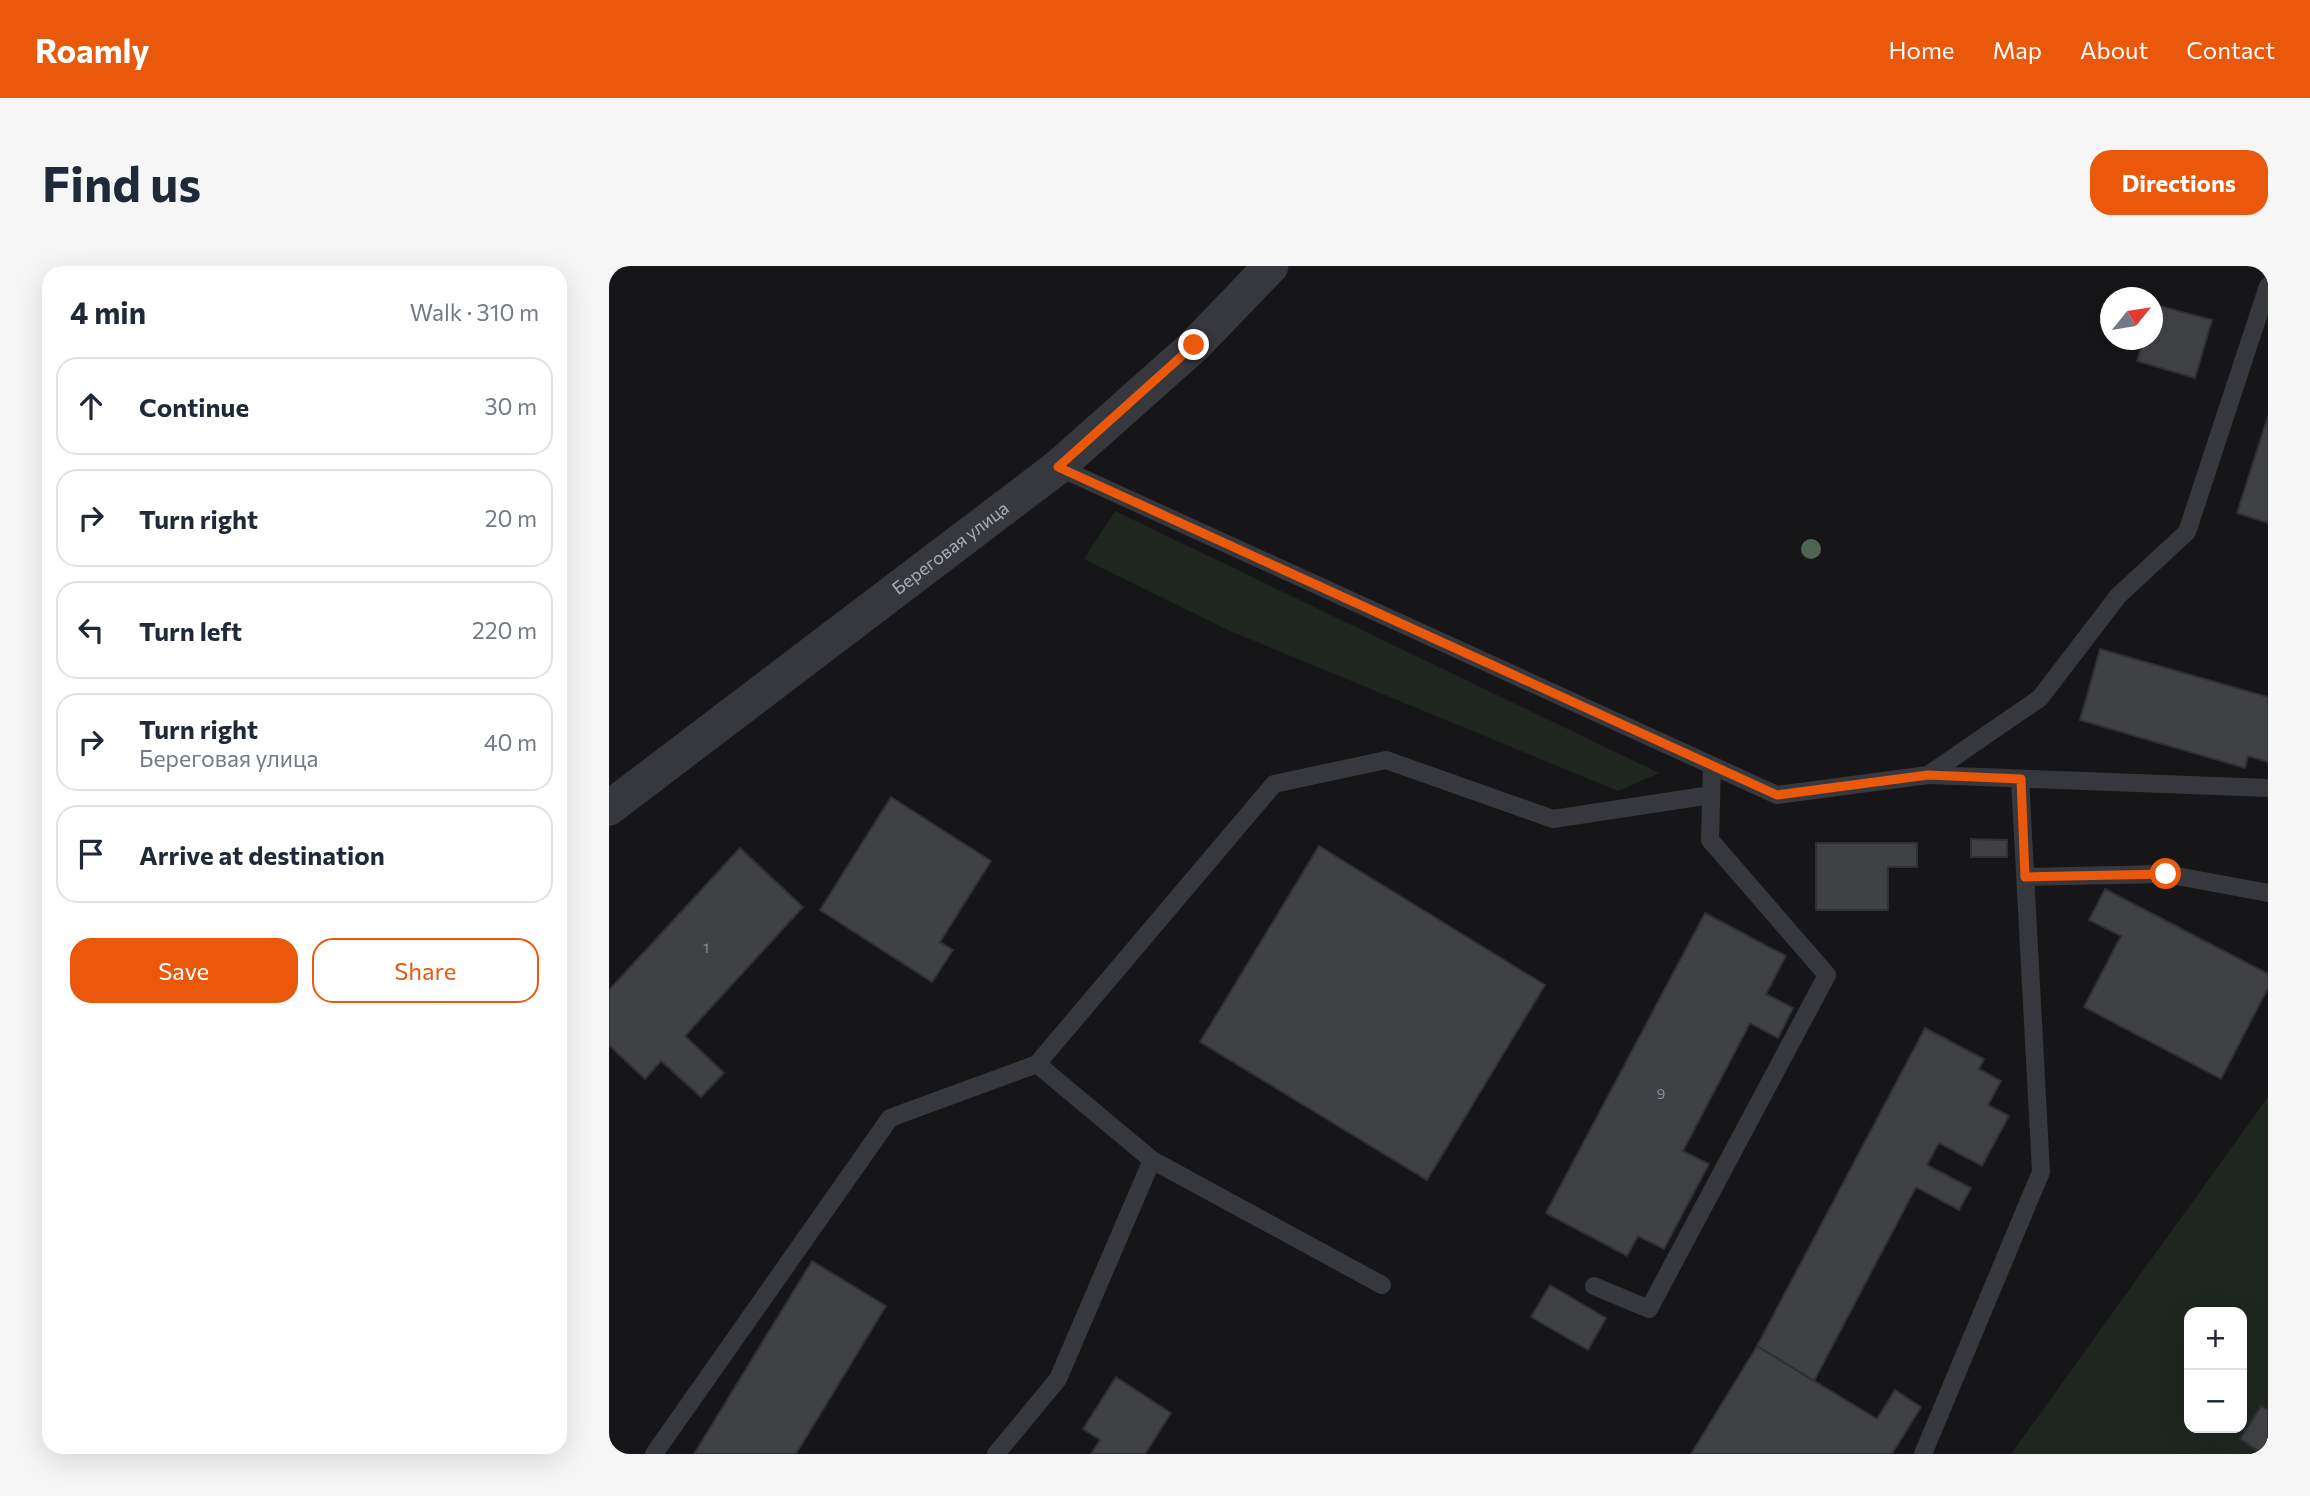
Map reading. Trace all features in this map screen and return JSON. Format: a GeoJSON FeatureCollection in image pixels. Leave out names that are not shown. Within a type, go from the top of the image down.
{"type":"FeatureCollection","features":[{"type":"Feature","properties":{"kind":"street","name":"Береговая улица"},"geometry":{"type":"LineString","coordinates":[[609,808],[1058,467],[1194,345],[1271,266]]}},
{"type":"Feature","properties":{"kind":"lane"},"geometry":{"type":"LineString","coordinates":[[1928,775],[2041,698],[2118,596],[2187,532],[2268,286]]}},
{"type":"Feature","properties":{"kind":"lane"},"geometry":{"type":"LineString","coordinates":[[1058,467],[1777,795],[1928,775],[2268,788]]}},
{"type":"Feature","properties":{"kind":"lane"},"geometry":{"type":"LineString","coordinates":[[654,1454],[890,1118],[1037,1064],[1274,784],[1386,760],[1553,819],[1711,795]]}},
{"type":"Feature","properties":{"kind":"lane"},"geometry":{"type":"LineString","coordinates":[[1594,1286],[1649,1309],[1827,975],[1710,840],[1711,766]]}},
{"type":"Feature","properties":{"kind":"lane"},"geometry":{"type":"LineString","coordinates":[[1923,1454],[2041,1172],[2021,779]]}},
{"type":"Feature","properties":{"kind":"lane"},"geometry":{"type":"LineString","coordinates":[[2025,877],[2166,874],[2268,893]]}},
{"type":"Feature","properties":{"kind":"lane"},"geometry":{"type":"LineString","coordinates":[[1037,1064],[1152,1160],[1382,1285]]}},
{"type":"Feature","properties":{"kind":"lane"},"geometry":{"type":"LineString","coordinates":[[996,1454],[1058,1379],[1152,1160]]}},
{"type":"Feature","properties":{"kind":"shaded area"},"geometry":{"type":"Polygon","coordinates":[[[1115,511],[1659,773],[1618,791],[1230,631],[1084,559],[1115,511]]]}},
{"type":"Feature","properties":{"kind":"shaded area"},"geometry":{"type":"Polygon","coordinates":[[[2268,1097],[2268,1454],[2011,1454],[2268,1097]]]}},
{"type":"Feature","properties":{"kind":"building"},"geometry":{"type":"Polygon","coordinates":[[[2163,307],[2212,320],[2195,378],[2137,361],[2140,350],[2163,350],[2163,307]]]}},
{"type":"Feature","properties":{"kind":"building"},"geometry":{"type":"Polygon","coordinates":[[[2268,416],[2268,523],[2237,513],[2268,416]]]}},
{"type":"Feature","properties":{"kind":"building"},"geometry":{"type":"Polygon","coordinates":[[[2100,649],[2268,697],[2268,762],[2248,756],[2245,768],[2080,720],[2100,649]]]}},
{"type":"Feature","properties":{"kind":"building"},"geometry":{"type":"Polygon","coordinates":[[[891,797],[991,861],[940,942],[953,950],[932,982],[820,910],[891,797]]]}},
{"type":"Feature","properties":{"kind":"building"},"geometry":{"type":"Polygon","coordinates":[[[1971,839],[2007,840],[2007,857],[1971,857],[1971,839]]]}},
{"type":"Feature","properties":{"kind":"building"},"geometry":{"type":"Polygon","coordinates":[[[1816,843],[1917,843],[1917,867],[1888,867],[1888,910],[1816,910],[1816,843]]]}},
{"type":"Feature","properties":{"kind":"building"},"geometry":{"type":"Polygon","coordinates":[[[1319,846],[1545,985],[1427,1180],[1200,1042],[1319,846]]]}},
{"type":"Feature","properties":{"kind":"building"},"geometry":{"type":"Polygon","coordinates":[[[740,848],[803,907],[685,1036],[724,1073],[701,1097],[661,1061],[645,1079],[609,1045],[609,990],[740,848]]]}},
{"type":"Feature","properties":{"kind":"building"},"geometry":{"type":"Polygon","coordinates":[[[2105,889],[2268,974],[2268,988],[2221,1079],[2084,1007],[2121,936],[2089,920],[2105,889]]]}},
{"type":"Feature","properties":{"kind":"building"},"geometry":{"type":"Polygon","coordinates":[[[1705,913],[1786,956],[1766,994],[1793,1008],[1778,1038],[1750,1023],[1683,1151],[1709,1164],[1664,1249],[1638,1236],[1627,1256],[1546,1213],[1705,913]]]}},
{"type":"Feature","properties":{"kind":"building"},"geometry":{"type":"Polygon","coordinates":[[[1925,1028],[1984,1059],[1979,1069],[2001,1081],[1988,1105],[2009,1116],[1982,1166],[1939,1143],[1927,1165],[1971,1188],[1959,1210],[1916,1187],[1814,1381],[1757,1346],[1925,1028]]]}},
{"type":"Feature","properties":{"kind":"building"},"geometry":{"type":"Polygon","coordinates":[[[812,1261],[886,1306],[796,1454],[694,1454],[812,1261]]]}},
{"type":"Feature","properties":{"kind":"building"},"geometry":{"type":"Polygon","coordinates":[[[1550,1285],[1606,1318],[1588,1350],[1531,1317],[1550,1285]]]}},
{"type":"Feature","properties":{"kind":"building"},"geometry":{"type":"Polygon","coordinates":[[[1757,1346],[1877,1419],[1895,1390],[1921,1407],[1892,1454],[1691,1454],[1757,1346]]]}},
{"type":"Feature","properties":{"kind":"building"},"geometry":{"type":"Polygon","coordinates":[[[1116,1377],[1171,1413],[1145,1454],[1091,1454],[1100,1440],[1083,1429],[1116,1377]]]}},
{"type":"Feature","properties":{"kind":"building"},"geometry":{"type":"Polygon","coordinates":[[[2261,1406],[2268,1410],[2268,1454],[2263,1454],[2240,1439],[2247,1433],[2247,1428],[2261,1406]]]}},
{"type":"Feature","properties":{"kind":"route"},"geometry":{"type":"LineString","coordinates":[[1194,345],[1058,467],[1777,795],[1928,775],[2021,779],[2025,877],[2166,874]]}}]}
